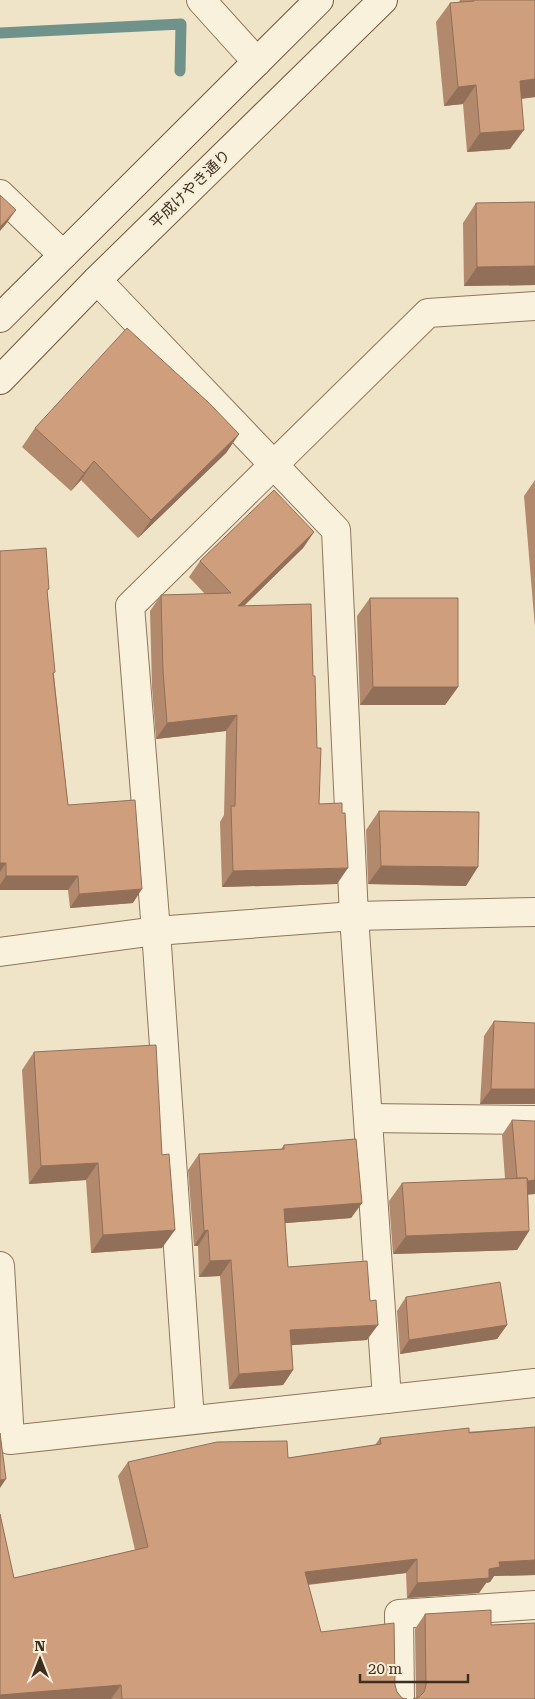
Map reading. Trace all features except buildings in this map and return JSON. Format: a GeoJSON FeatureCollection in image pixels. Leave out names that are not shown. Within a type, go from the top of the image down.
{"type":"FeatureCollection","features":[{"type":"Feature","properties":{"kind":"street"},"geometry":{"type":"LineString","coordinates":[[201,0],[257,62]]}},
{"type":"Feature","properties":{"kind":"street"},"geometry":{"type":"LineString","coordinates":[[0,318],[319,0]]}},
{"type":"Feature","properties":{"kind":"street","name":"平成けやき通り"},"geometry":{"type":"LineString","coordinates":[[0,380],[97,280],[383,0]]}},
{"type":"Feature","properties":{"kind":"street"},"geometry":{"type":"LineString","coordinates":[[0,194],[63,255]]}},
{"type":"Feature","properties":{"kind":"street"},"geometry":{"type":"LineString","coordinates":[[97,280],[336,530],[354,916],[387,1399]]}},
{"type":"Feature","properties":{"kind":"street"},"geometry":{"type":"LineString","coordinates":[[190,1420],[156,931],[130,606],[428,313],[535,306]]}},
{"type":"Feature","properties":{"kind":"street"},"geometry":{"type":"LineString","coordinates":[[0,952],[156,931],[354,916],[535,912]]}},
{"type":"Feature","properties":{"kind":"street"},"geometry":{"type":"LineString","coordinates":[[368,1118],[535,1120]]}},
{"type":"Feature","properties":{"kind":"street"},"geometry":{"type":"LineString","coordinates":[[0,1266],[10,1440],[535,1383]]}},
{"type":"Feature","properties":{"kind":"street"},"geometry":{"type":"LineString","coordinates":[[400,1699],[399,1614],[535,1605]]}},
{"type":"Feature","properties":{"kind":"waterway"},"geometry":{"type":"LineString","coordinates":[[0,33],[181,24],[180,71]]}}]}
